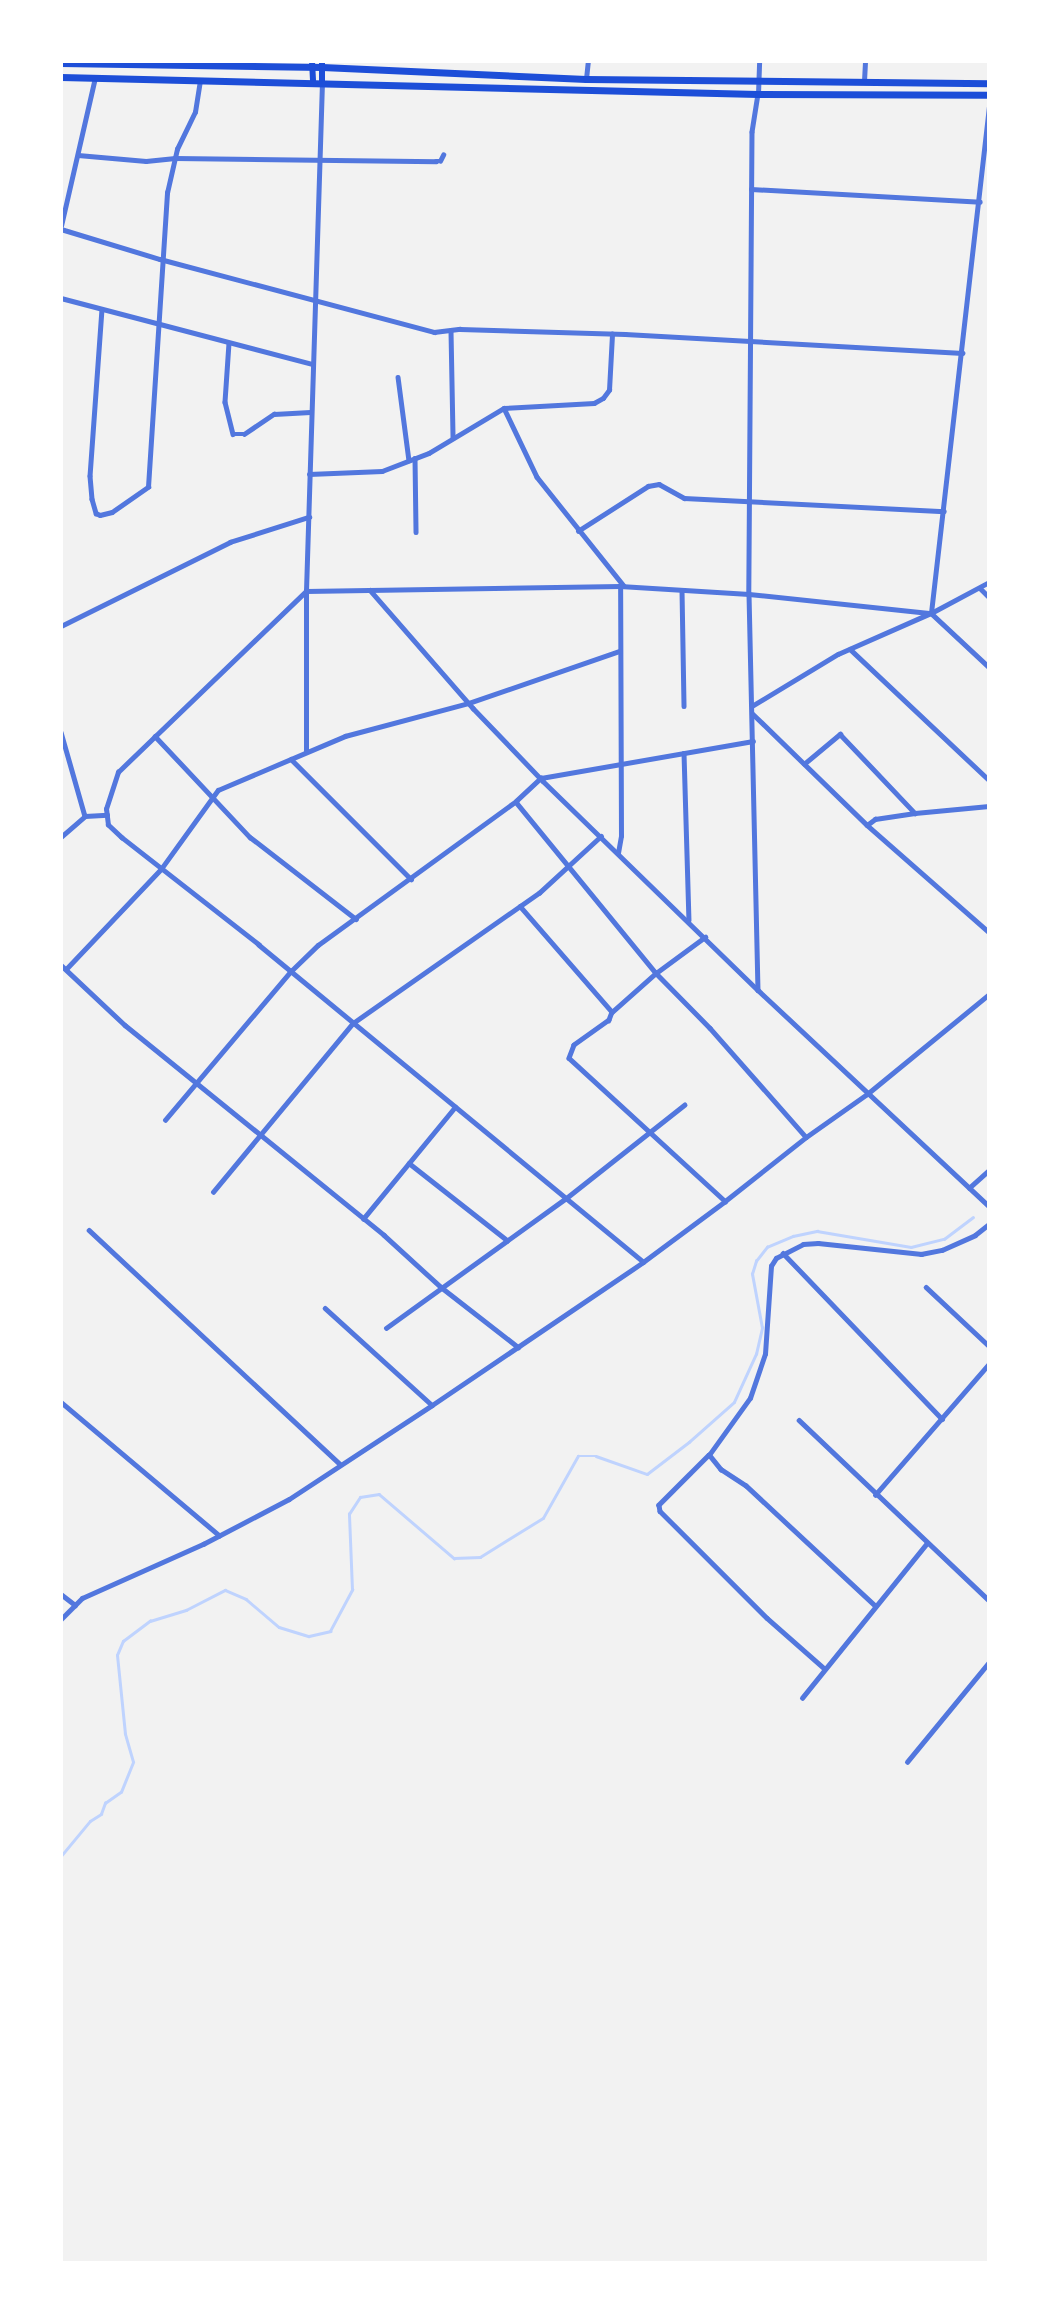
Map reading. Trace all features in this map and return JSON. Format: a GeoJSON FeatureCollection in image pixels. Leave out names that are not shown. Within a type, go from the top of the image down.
{"type":"FeatureCollection","features":[{"type":"Feature","properties":{"kind":"highway"},"geometry":{"type":"LineString","coordinates":[[61,64],[322,64],[586,79],[989,83]]}},
{"type":"Feature","properties":{"kind":"highway"},"geometry":{"type":"LineString","coordinates":[[61,77],[758,94],[989,95]]}},
{"type":"Feature","properties":{"kind":"main road"},"geometry":{"type":"LineString","coordinates":[[312,64],[317,82]]}},
{"type":"Feature","properties":{"kind":"main road"},"geometry":{"type":"LineString","coordinates":[[317,82],[322,64]]}},
{"type":"Feature","properties":{"kind":"street"},"geometry":{"type":"LineString","coordinates":[[586,79],[588,61]]}},
{"type":"Feature","properties":{"kind":"street"},"geometry":{"type":"LineString","coordinates":[[758,990],[749,594],[752,132],[758,94],[759,61]]}},
{"type":"Feature","properties":{"kind":"street"},"geometry":{"type":"LineString","coordinates":[[864,82],[865,61]]}},
{"type":"Feature","properties":{"kind":"street"},"geometry":{"type":"LineString","coordinates":[[95,77],[61,227],[160,259],[434,331],[460,328],[612,334],[962,353]]}},
{"type":"Feature","properties":{"kind":"street"},"geometry":{"type":"LineString","coordinates":[[102,309],[90,475],[92,499],[96,513],[100,515],[112,512],[148,487],[160,259],[167,192],[175,158],[195,112],[200,79]]}},
{"type":"Feature","properties":{"kind":"street"},"geometry":{"type":"LineString","coordinates":[[306,751],[306,590],[318,161],[317,82]]}},
{"type":"Feature","properties":{"kind":"street"},"geometry":{"type":"LineString","coordinates":[[931,613],[989,107]]}},
{"type":"Feature","properties":{"kind":"street"},"geometry":{"type":"LineString","coordinates":[[78,155],[146,161],[175,158],[436,162],[440,161],[443,155]]}},
{"type":"Feature","properties":{"kind":"street"},"geometry":{"type":"LineString","coordinates":[[751,189],[980,202]]}},
{"type":"Feature","properties":{"kind":"street"},"geometry":{"type":"LineString","coordinates":[[61,298],[313,364]]}},
{"type":"Feature","properties":{"kind":"street"},"geometry":{"type":"LineString","coordinates":[[451,331],[453,439]]}},
{"type":"Feature","properties":{"kind":"street"},"geometry":{"type":"LineString","coordinates":[[309,474],[382,471],[453,439],[504,408],[594,403],[603,398],[609,390],[612,334]]}},
{"type":"Feature","properties":{"kind":"street"},"geometry":{"type":"LineString","coordinates":[[229,343],[225,402],[233,434],[244,434],[274,414],[311,412]]}},
{"type":"Feature","properties":{"kind":"street"},"geometry":{"type":"LineString","coordinates":[[398,377],[412,459],[416,532]]}},
{"type":"Feature","properties":{"kind":"street"},"geometry":{"type":"LineString","coordinates":[[504,408],[537,477],[622,586],[619,651],[621,836],[618,853]]}},
{"type":"Feature","properties":{"kind":"street"},"geometry":{"type":"LineString","coordinates":[[578,531],[648,486],[659,484],[684,498],[944,511]]}},
{"type":"Feature","properties":{"kind":"street"},"geometry":{"type":"LineString","coordinates":[[61,626],[230,542],[309,516]]}},
{"type":"Feature","properties":{"kind":"street"},"geometry":{"type":"LineString","coordinates":[[752,706],[850,649],[931,613],[989,582]]}},
{"type":"Feature","properties":{"kind":"street"},"geometry":{"type":"LineString","coordinates":[[643,1262],[108,825],[107,814],[118,772],[306,590],[622,586],[749,594],[931,613],[989,667]]}},
{"type":"Feature","properties":{"kind":"street"},"geometry":{"type":"LineString","coordinates":[[979,588],[989,597]]}},
{"type":"Feature","properties":{"kind":"street"},"geometry":{"type":"LineString","coordinates":[[370,589],[469,703],[541,778],[758,990],[989,1206]]}},
{"type":"Feature","properties":{"kind":"street"},"geometry":{"type":"LineString","coordinates":[[682,590],[684,706]]}},
{"type":"Feature","properties":{"kind":"street"},"geometry":{"type":"LineString","coordinates":[[850,649],[989,780]]}},
{"type":"Feature","properties":{"kind":"street"},"geometry":{"type":"LineString","coordinates":[[519,1347],[441,1287],[363,1219],[125,1025],[64,967],[161,869],[218,790],[345,736],[469,703],[619,651]]}},
{"type":"Feature","properties":{"kind":"street"},"geometry":{"type":"LineString","coordinates":[[752,713],[867,825],[989,932]]}},
{"type":"Feature","properties":{"kind":"street"},"geometry":{"type":"LineString","coordinates":[[61,732],[85,816]]}},
{"type":"Feature","properties":{"kind":"street"},"geometry":{"type":"LineString","coordinates":[[804,764],[840,734],[915,813]]}},
{"type":"Feature","properties":{"kind":"street"},"geometry":{"type":"LineString","coordinates":[[155,736],[250,838],[356,919]]}},
{"type":"Feature","properties":{"kind":"street"},"geometry":{"type":"LineString","coordinates":[[165,1120],[290,971],[318,946],[516,801],[541,778],[753,741]]}},
{"type":"Feature","properties":{"kind":"street"},"geometry":{"type":"LineString","coordinates":[[684,753],[690,922]]}},
{"type":"Feature","properties":{"kind":"street"},"geometry":{"type":"LineString","coordinates":[[291,759],[411,879]]}},
{"type":"Feature","properties":{"kind":"street"},"geometry":{"type":"LineString","coordinates":[[516,801],[567,867],[656,973],[710,1028],[806,1137]]}},
{"type":"Feature","properties":{"kind":"street"},"geometry":{"type":"LineString","coordinates":[[867,825],[875,820],[915,813],[989,806]]}},
{"type":"Feature","properties":{"kind":"street"},"geometry":{"type":"LineString","coordinates":[[61,837],[85,816],[107,814]]}},
{"type":"Feature","properties":{"kind":"street"},"geometry":{"type":"LineString","coordinates":[[213,1192],[353,1023],[520,906],[601,836]]}},
{"type":"Feature","properties":{"kind":"street"},"geometry":{"type":"LineString","coordinates":[[520,906],[612,1012]]}},
{"type":"Feature","properties":{"kind":"street"},"geometry":{"type":"LineString","coordinates":[[705,937],[656,973],[612,1012],[609,1020],[573,1045],[569,1058],[725,1201]]}},
{"type":"Feature","properties":{"kind":"street"},"geometry":{"type":"LineString","coordinates":[[61,1619],[82,1598],[219,1535],[289,1499],[519,1347],[643,1262],[725,1201],[806,1137],[867,1094],[989,994]]}},
{"type":"Feature","properties":{"kind":"street"},"geometry":{"type":"LineString","coordinates":[[386,1328],[565,1199],[684,1105]]}},
{"type":"Feature","properties":{"kind":"street"},"geometry":{"type":"LineString","coordinates":[[363,1219],[455,1107]]}},
{"type":"Feature","properties":{"kind":"street"},"geometry":{"type":"LineString","coordinates":[[409,1163],[507,1240]]}},
{"type":"Feature","properties":{"kind":"street"},"geometry":{"type":"LineString","coordinates":[[970,1188],[989,1170]]}},
{"type":"Feature","properties":{"kind":"street"},"geometry":{"type":"LineString","coordinates":[[825,1669],[767,1618],[660,1511],[659,1505],[709,1455],[750,1398],[765,1354],[771,1266],[783,1253],[803,1244],[818,1242],[921,1254],[942,1250],[975,1236],[989,1224]]}},
{"type":"Feature","properties":{"kind":"street"},"geometry":{"type":"LineString","coordinates":[[89,1230],[340,1464]]}},
{"type":"Feature","properties":{"kind":"street"},"geometry":{"type":"LineString","coordinates":[[783,1253],[942,1419]]}},
{"type":"Feature","properties":{"kind":"street"},"geometry":{"type":"LineString","coordinates":[[926,1287],[989,1346]]}},
{"type":"Feature","properties":{"kind":"street"},"geometry":{"type":"LineString","coordinates":[[326,1308],[432,1405]]}},
{"type":"Feature","properties":{"kind":"street"},"geometry":{"type":"LineString","coordinates":[[876,1495],[989,1364]]}},
{"type":"Feature","properties":{"kind":"street"},"geometry":{"type":"LineString","coordinates":[[61,1402],[219,1535]]}},
{"type":"Feature","properties":{"kind":"street"},"geometry":{"type":"LineString","coordinates":[[799,1420],[989,1601]]}},
{"type":"Feature","properties":{"kind":"street"},"geometry":{"type":"LineString","coordinates":[[709,1455],[716,1465],[746,1486],[876,1606]]}},
{"type":"Feature","properties":{"kind":"street"},"geometry":{"type":"LineString","coordinates":[[802,1698],[927,1543]]}},
{"type":"Feature","properties":{"kind":"street"},"geometry":{"type":"LineString","coordinates":[[61,1594],[75,1605]]}},
{"type":"Feature","properties":{"kind":"street"},"geometry":{"type":"LineString","coordinates":[[907,1762],[989,1662]]}},
{"type":"Feature","properties":{"kind":"waterway"},"geometry":{"type":"LineString","coordinates":[[61,1856],[90,1821],[101,1814],[105,1803],[121,1792],[133,1762],[125,1734],[117,1655],[123,1641],[150,1621],[186,1610],[225,1590],[246,1599],[279,1627],[309,1636],[330,1631],[352,1590],[349,1514],[360,1497],[379,1494],[454,1558],[480,1557],[543,1518],[578,1456],[596,1456],[647,1474],[689,1442],[734,1402],[756,1354],[762,1328],[752,1274],[756,1261],[767,1247],[793,1236],[817,1231],[911,1247],[944,1239],[973,1217]]}}]}
